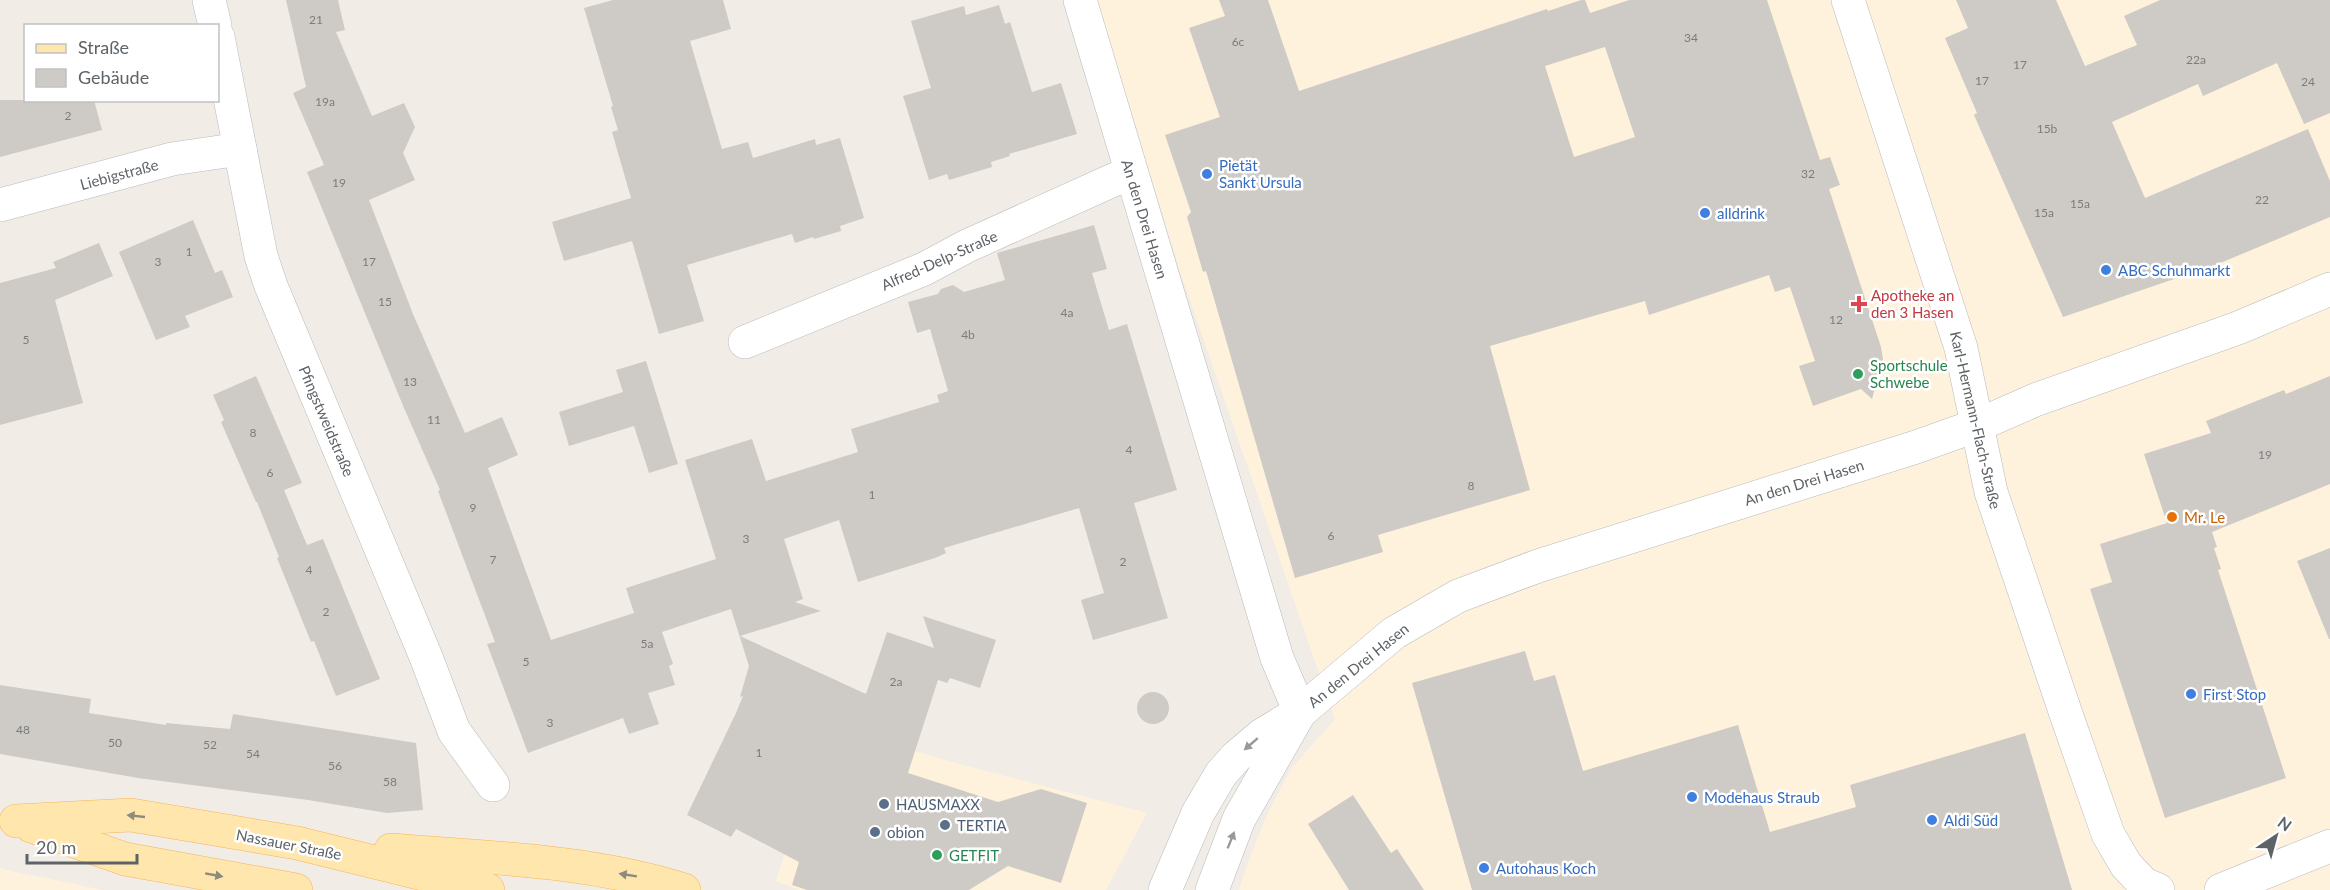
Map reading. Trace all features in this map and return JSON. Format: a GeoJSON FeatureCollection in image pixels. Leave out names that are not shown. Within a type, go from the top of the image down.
{"type":"FeatureCollection","features":[{"type":"Feature","properties":{"kind":"main road","name":"Nassauer Straße"},"geometry":{"type":"LineString","coordinates":[[8,819],[131,815],[297,843],[488,890]]}},
{"type":"Feature","properties":{"kind":"main road","name":"Nassauer Straße"},"geometry":{"type":"LineString","coordinates":[[8,819],[125,859],[296,890]]}},
{"type":"Feature","properties":{"kind":"main road"},"geometry":{"type":"LineString","coordinates":[[297,843],[549,863],[644,877],[684,890]]}},
{"type":"Feature","properties":{"kind":"street"},"geometry":{"type":"LineString","coordinates":[[209,0],[215,24]]}},
{"type":"Feature","properties":{"kind":"street","name":"An den Drei Hasen"},"geometry":{"type":"LineString","coordinates":[[1080,0],[1277,658],[1300,712]]}},
{"type":"Feature","properties":{"kind":"street","name":"Karl-Hermann-Flach-Straße"},"geometry":{"type":"LineString","coordinates":[[1848,0],[1961,348],[1991,492],[2108,834],[2126,865],[2144,884],[2158,890]]}},
{"type":"Feature","properties":{"kind":"street","name":"Pfingstweidstraße"},"geometry":{"type":"LineString","coordinates":[[219,42],[261,256],[271,286],[426,657],[454,731],[493,785]]}},
{"type":"Feature","properties":{"kind":"street","name":"Liebigstraße"},"geometry":{"type":"LineString","coordinates":[[0,205],[172,159],[240,149]]}},
{"type":"Feature","properties":{"kind":"street","name":"Alfred-Delp-Straße"},"geometry":{"type":"LineString","coordinates":[[745,342],[924,268],[967,246],[1131,172]]}},
{"type":"Feature","properties":{"kind":"street","name":"An den Drei Hasen"},"geometry":{"type":"LineString","coordinates":[[1166,890],[1198,813],[1221,774],[1262,735],[1300,712],[1394,633],[1458,596],[1538,566],[1913,448],[1978,425],[2035,400],[2238,328],[2330,289]]}},
{"type":"Feature","properties":{"kind":"street","name":"An den Drei Hasen"},"geometry":{"type":"LineString","coordinates":[[1212,890],[1239,819],[1300,712]]}},
{"type":"Feature","properties":{"kind":"street"},"geometry":{"type":"LineString","coordinates":[[2221,890],[2330,846]]}},
{"type":"Feature","properties":{"kind":"shaded area"},"geometry":{"type":"Polygon","coordinates":[[[1097,0],[2330,0],[2330,890],[1239,890],[1267,815],[1291,769],[1335,719],[1181,274],[1097,0]]]}},
{"type":"Feature","properties":{"kind":"shaded area"},"geometry":{"type":"Polygon","coordinates":[[[826,726],[963,765],[1147,813],[1106,890],[799,890],[776,881],[826,726]]]}},
{"type":"Feature","properties":{"kind":"shaded area"},"geometry":{"type":"Polygon","coordinates":[[[0,868],[6,870],[103,890],[0,890],[0,868]]]}},
{"type":"Feature","properties":{"kind":"building"},"geometry":{"type":"Polygon","coordinates":[[[286,0],[338,0],[345,30],[336,32],[372,116],[404,103],[415,127],[403,153],[415,180],[369,200],[413,314],[465,433],[502,417],[518,455],[488,468],[551,640],[634,613],[626,588],[716,559],[685,460],[752,439],[766,481],[858,452],[851,429],[939,402],[937,395],[948,391],[930,329],[917,333],[908,302],[938,294],[941,289],[953,285],[964,292],[1005,280],[997,253],[1094,225],[1107,269],[1092,273],[1109,330],[1127,324],[1177,490],[1134,503],[1168,618],[1093,640],[1081,600],[1104,593],[1079,508],[944,548],[946,553],[935,558],[858,582],[839,520],[784,539],[803,599],[795,602],[821,611],[740,636],[866,694],[887,632],[934,648],[923,616],[996,640],[980,688],[950,678],[947,683],[938,680],[908,773],[998,802],[1041,789],[1087,803],[1061,883],[1008,866],[969,890],[807,890],[792,885],[799,862],[736,829],[731,837],[687,815],[743,696],[740,697],[749,666],[731,609],[662,632],[673,664],[669,666],[675,685],[648,693],[659,724],[629,734],[623,718],[528,753],[487,644],[495,642],[438,491],[440,490],[307,172],[324,165],[293,93],[306,87],[286,0]]]}},
{"type":"Feature","properties":{"kind":"building"},"geometry":{"type":"Polygon","coordinates":[[[613,0],[723,0],[731,29],[690,41],[722,149],[748,142],[753,158],[815,139],[816,145],[840,138],[864,218],[840,226],[841,231],[814,239],[813,237],[795,243],[792,234],[687,265],[704,321],[659,334],[632,241],[564,261],[552,222],[631,198],[612,132],[618,130],[611,107],[613,106],[584,8],[613,0]]]}},
{"type":"Feature","properties":{"kind":"building"},"geometry":{"type":"Polygon","coordinates":[[[1219,0],[1268,0],[1299,91],[1547,9],[1548,11],[1581,0],[1585,0],[1590,13],[1629,0],[1767,0],[1820,160],[1830,157],[1840,185],[1829,189],[1883,359],[1872,399],[1861,389],[1813,406],[1799,366],[1815,361],[1790,287],[1775,292],[1769,275],[1649,315],[1645,301],[1490,346],[1530,490],[1378,535],[1383,552],[1295,578],[1206,271],[1203,272],[1187,217],[1191,212],[1165,135],[1220,117],[1189,28],[1225,16],[1219,0]],[[1605,47],[1545,66],[1574,157],[1635,137],[1605,47]]]}},
{"type":"Feature","properties":{"kind":"building"},"geometry":{"type":"Polygon","coordinates":[[[1956,0],[2056,0],[2085,66],[2137,45],[2124,16],[2160,0],[2330,0],[2330,113],[2304,124],[2277,63],[2203,96],[2198,84],[2112,122],[2145,198],[2308,129],[2330,181],[2330,217],[2218,264],[2063,317],[1974,115],[1977,113],[1945,38],[1968,28],[1956,0]]]}},
{"type":"Feature","properties":{"kind":"building"},"geometry":{"type":"Polygon","coordinates":[[[999,5],[1005,24],[1010,22],[1032,92],[1061,83],[1077,134],[1009,154],[1010,156],[991,162],[992,167],[949,180],[947,174],[929,180],[903,96],[931,88],[911,21],[964,6],[966,15],[999,5]]]}},
{"type":"Feature","properties":{"kind":"building"},"geometry":{"type":"Polygon","coordinates":[[[0,100],[95,102],[102,130],[0,157],[0,100]]]}},
{"type":"Feature","properties":{"kind":"building"},"geometry":{"type":"Polygon","coordinates":[[[193,220],[215,273],[222,270],[233,297],[185,316],[190,327],[156,340],[119,252],[193,220]]]}},
{"type":"Feature","properties":{"kind":"building"},"geometry":{"type":"Polygon","coordinates":[[[99,243],[113,276],[55,300],[83,403],[0,425],[0,283],[56,268],[53,262],[99,243]]]}},
{"type":"Feature","properties":{"kind":"building"},"geometry":{"type":"Polygon","coordinates":[[[646,361],[678,464],[649,473],[634,426],[569,446],[559,412],[623,392],[616,370],[646,361]]]}},
{"type":"Feature","properties":{"kind":"building"},"geometry":{"type":"Polygon","coordinates":[[[256,376],[302,483],[284,490],[307,545],[323,539],[380,679],[336,696],[314,641],[311,642],[257,502],[221,422],[224,420],[213,395],[256,376]]]}},
{"type":"Feature","properties":{"kind":"building"},"geometry":{"type":"Polygon","coordinates":[[[2330,376],[2330,484],[2212,532],[2217,547],[2214,548],[2221,569],[2218,570],[2286,778],[2165,818],[2090,589],[2112,582],[2100,544],[2167,523],[2144,454],[2211,433],[2206,421],[2284,390],[2286,394],[2330,376]]]}},
{"type":"Feature","properties":{"kind":"building"},"geometry":{"type":"Polygon","coordinates":[[[2330,548],[2330,639],[2329,639],[2297,561],[2330,548]]]}},
{"type":"Feature","properties":{"kind":"building"},"geometry":{"type":"Polygon","coordinates":[[[1525,651],[1534,681],[1555,675],[1583,771],[1738,725],[1770,832],[1856,807],[1850,785],[2025,733],[2072,890],[1472,890],[1412,683],[1525,651]]]}},
{"type":"Feature","properties":{"kind":"building"},"geometry":{"type":"Polygon","coordinates":[[[0,685],[91,699],[89,713],[166,725],[166,723],[230,729],[233,714],[416,743],[423,810],[387,813],[308,800],[138,778],[0,754],[0,685]]]}},
{"type":"Feature","properties":{"kind":"building"},"geometry":{"type":"Polygon","coordinates":[[[1153,692],[1164,697],[1169,708],[1164,719],[1153,724],[1142,719],[1137,708],[1142,697],[1153,692]]]}},
{"type":"Feature","properties":{"kind":"building"},"geometry":{"type":"Polygon","coordinates":[[[1353,795],[1391,853],[1397,849],[1424,890],[1349,890],[1308,824],[1353,795]]]}},
{"type":"Feature","properties":{"kind":"place","name":"Pietät Sankt Ursula"},"geometry":{"type":"Point","coordinates":[1207,174]}},
{"type":"Feature","properties":{"kind":"place","name":"alldrink"},"geometry":{"type":"Point","coordinates":[1705,213]}},
{"type":"Feature","properties":{"kind":"place","name":"ABC Schuhmarkt"},"geometry":{"type":"Point","coordinates":[2106,270]}},
{"type":"Feature","properties":{"kind":"place","name":"Apotheke an den 3 Hasen"},"geometry":{"type":"Point","coordinates":[1859,304]}},
{"type":"Feature","properties":{"kind":"place","name":"Sportschule Schwebe"},"geometry":{"type":"Point","coordinates":[1858,374]}},
{"type":"Feature","properties":{"kind":"place","name":"Mr. Le"},"geometry":{"type":"Point","coordinates":[2172,517]}},
{"type":"Feature","properties":{"kind":"place","name":"First Stop"},"geometry":{"type":"Point","coordinates":[2191,694]}},
{"type":"Feature","properties":{"kind":"place","name":"Modehaus Straub"},"geometry":{"type":"Point","coordinates":[1692,797]}},
{"type":"Feature","properties":{"kind":"place","name":"HAUSMAXX"},"geometry":{"type":"Point","coordinates":[884,804]}},
{"type":"Feature","properties":{"kind":"place","name":"Aldi Süd"},"geometry":{"type":"Point","coordinates":[1932,820]}},
{"type":"Feature","properties":{"kind":"place","name":"TERTIA"},"geometry":{"type":"Point","coordinates":[945,825]}},
{"type":"Feature","properties":{"kind":"place","name":"obion"},"geometry":{"type":"Point","coordinates":[875,832]}},
{"type":"Feature","properties":{"kind":"place","name":"GETFIT"},"geometry":{"type":"Point","coordinates":[937,855]}},
{"type":"Feature","properties":{"kind":"place","name":"Autohaus Koch"},"geometry":{"type":"Point","coordinates":[1484,868]}}]}
